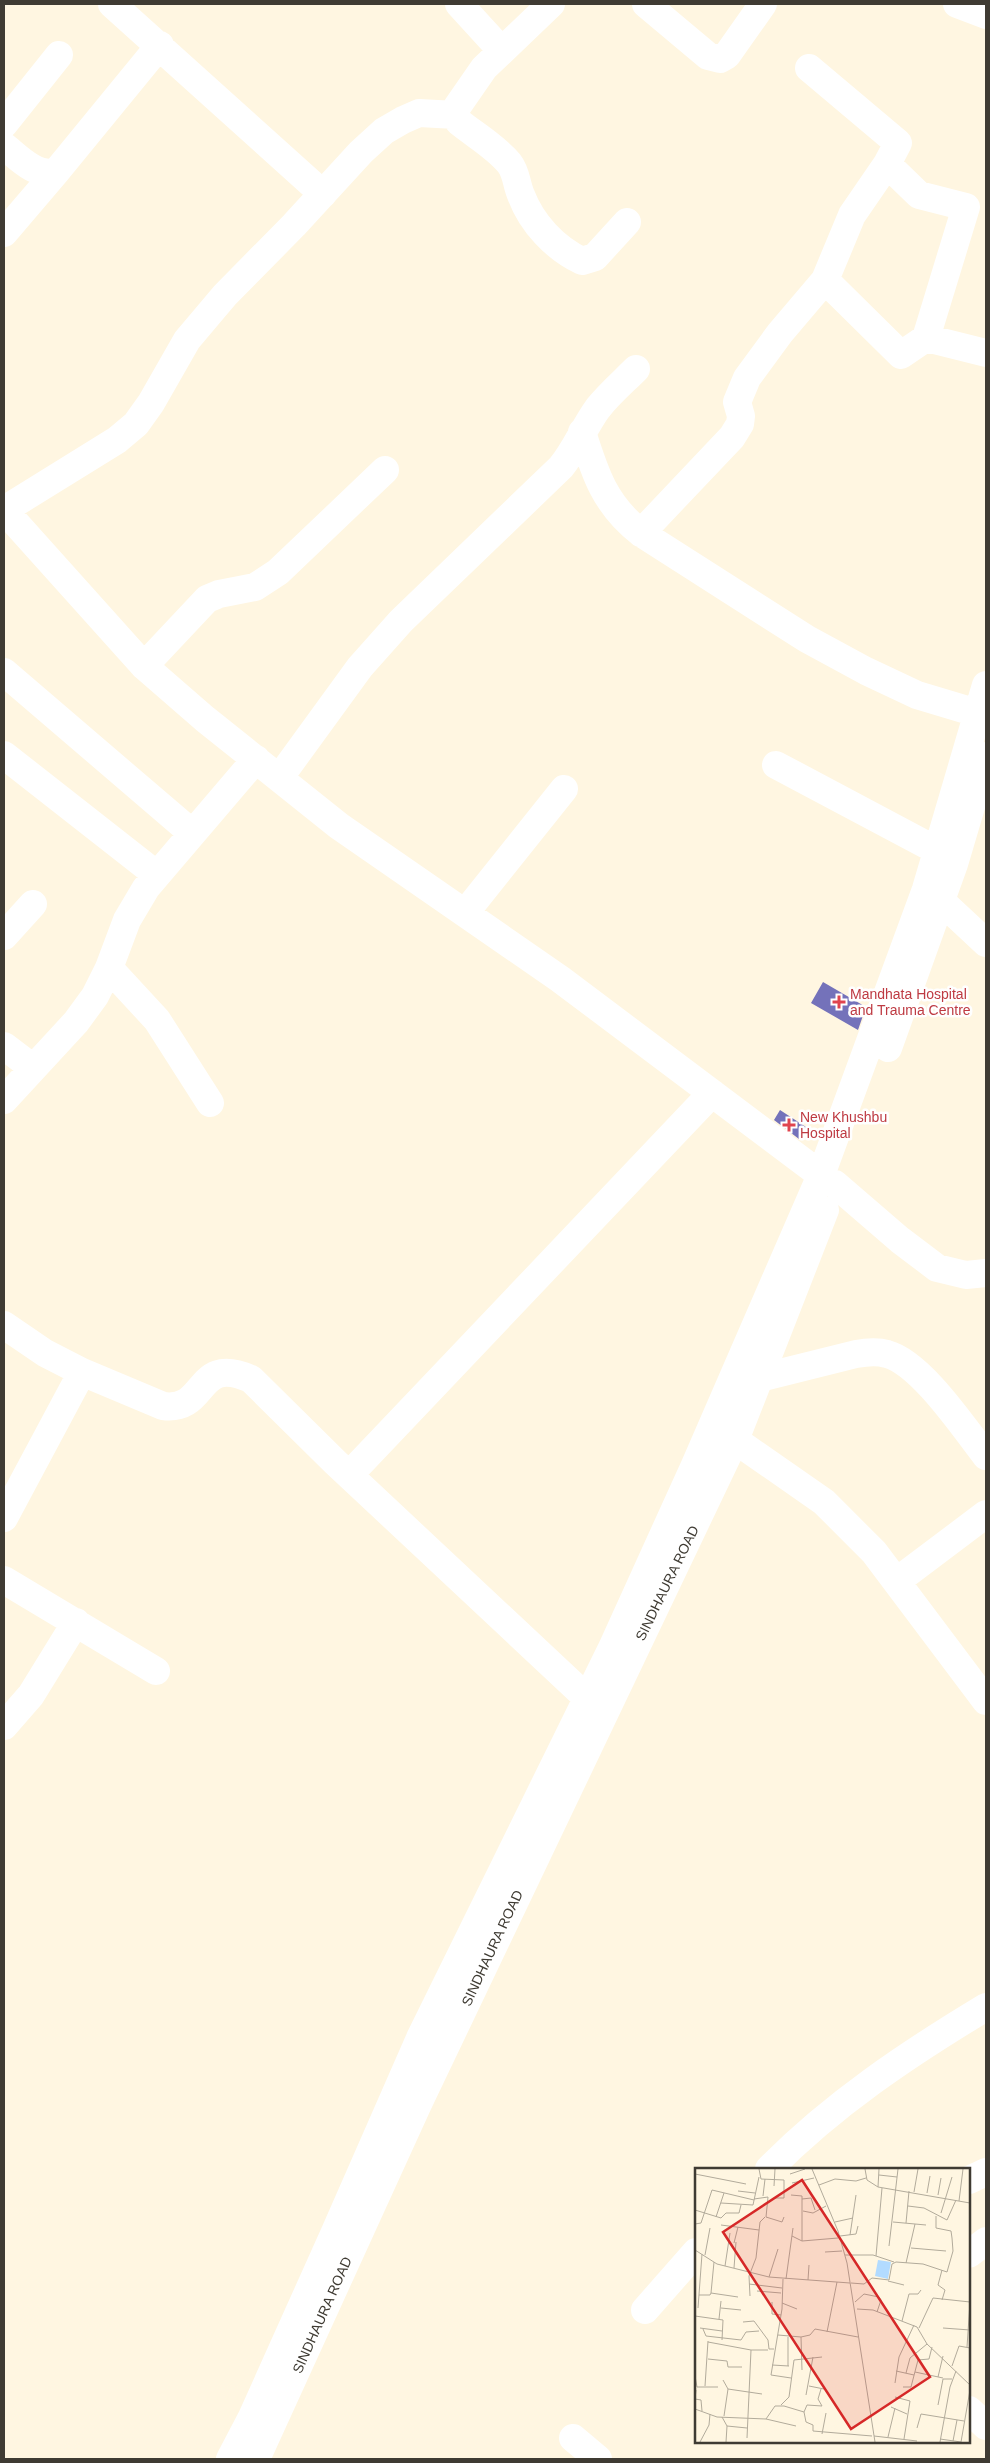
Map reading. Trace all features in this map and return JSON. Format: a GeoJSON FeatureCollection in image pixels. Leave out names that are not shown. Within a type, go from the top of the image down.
{"type":"FeatureCollection","features":[{"type":"Feature","properties":{"kind":"street"},"geometry":{"type":"LineString","coordinates":[[112,4],[160,45],[323,194]]}},
{"type":"Feature","properties":{"kind":"street"},"geometry":{"type":"LineString","coordinates":[[458,4],[501,50]]}},
{"type":"Feature","properties":{"kind":"street"},"geometry":{"type":"LineString","coordinates":[[551,4],[501,50],[464,96],[457,107],[456,115],[458,122],[510,164],[516,176],[519,193],[535,222],[546,235],[574,258],[582,261],[595,258],[626,222]]}},
{"type":"Feature","properties":{"kind":"street"},"geometry":{"type":"LineString","coordinates":[[646,4],[708,56],[720,59],[727,55],[763,4]]}},
{"type":"Feature","properties":{"kind":"street"},"geometry":{"type":"LineString","coordinates":[[957,4],[986,15]]}},
{"type":"Feature","properties":{"kind":"street"},"geometry":{"type":"LineString","coordinates":[[4,233],[160,45]]}},
{"type":"Feature","properties":{"kind":"street"},"geometry":{"type":"LineString","coordinates":[[4,124],[59,55]]}},
{"type":"Feature","properties":{"kind":"street"},"geometry":{"type":"LineString","coordinates":[[641,533],[732,437],[740,424],[741,416],[737,402],[747,378],[780,333],[825,280],[852,215],[887,164],[898,143],[809,68]]}},
{"type":"Feature","properties":{"kind":"street"},"geometry":{"type":"LineString","coordinates":[[456,115],[419,113],[384,131],[225,295],[187,340],[151,404],[136,424],[117,440],[4,510],[144,666],[205,719],[339,826],[560,979],[828,1180],[937,1268],[966,1275],[986,1273]]}},
{"type":"Feature","properties":{"kind":"street"},"geometry":{"type":"LineString","coordinates":[[4,146],[37,170],[48,174],[56,172]]}},
{"type":"Feature","properties":{"kind":"street"},"geometry":{"type":"LineString","coordinates":[[825,280],[901,355],[926,338],[966,207],[919,195],[887,164]]}},
{"type":"Feature","properties":{"kind":"street"},"geometry":{"type":"LineString","coordinates":[[926,338],[986,353]]}},
{"type":"Feature","properties":{"kind":"street"},"geometry":{"type":"LineString","coordinates":[[280,778],[360,667],[401,621],[561,467],[575,450],[582,432],[598,408],[636,369]]}},
{"type":"Feature","properties":{"kind":"street"},"geometry":{"type":"LineString","coordinates":[[582,432],[595,474],[610,502],[626,521],[641,533],[807,639],[866,671],[917,695],[977,713]]}},
{"type":"Feature","properties":{"kind":"street"},"geometry":{"type":"LineString","coordinates":[[144,666],[207,599],[219,594],[255,587],[278,572],[385,470]]}},
{"type":"Feature","properties":{"kind":"street"},"geometry":{"type":"LineString","coordinates":[[4,672],[192,833]]}},
{"type":"Feature","properties":{"kind":"street"},"geometry":{"type":"LineString","coordinates":[[828,1180],[922,898],[986,685]]}},
{"type":"Feature","properties":{"kind":"street"},"geometry":{"type":"LineString","coordinates":[[4,755],[157,875]]}},
{"type":"Feature","properties":{"kind":"street"},"geometry":{"type":"LineString","coordinates":[[230,2459],[252,2416],[331,2241],[420,2038],[587,1698],[828,1180],[907,998],[941,901],[986,756]]}},
{"type":"Feature","properties":{"kind":"street"},"geometry":{"type":"LineString","coordinates":[[4,1100],[76,1022],[95,996],[109,968],[127,920],[157,875],[256,759]]}},
{"type":"Feature","properties":{"kind":"street"},"geometry":{"type":"LineString","coordinates":[[776,765],[936,850]]}},
{"type":"Feature","properties":{"kind":"street"},"geometry":{"type":"LineString","coordinates":[[465,913],[564,789]]}},
{"type":"Feature","properties":{"kind":"street"},"geometry":{"type":"LineString","coordinates":[[941,901],[986,943]]}},
{"type":"Feature","properties":{"kind":"street"},"geometry":{"type":"LineString","coordinates":[[4,936],[33,904]]}},
{"type":"Feature","properties":{"kind":"street"},"geometry":{"type":"LineString","coordinates":[[109,968],[158,1020],[210,1103]]}},
{"type":"Feature","properties":{"kind":"street"},"geometry":{"type":"LineString","coordinates":[[4,1046],[33,1068]]}},
{"type":"Feature","properties":{"kind":"street"},"geometry":{"type":"LineString","coordinates":[[349,1475],[712,1093]]}},
{"type":"Feature","properties":{"kind":"street","name":"SINDHAURA ROAD"},"geometry":{"type":"LineString","coordinates":[[256,2459],[418,2104],[735,1440],[760,1378],[828,1180]]}},
{"type":"Feature","properties":{"kind":"street"},"geometry":{"type":"LineString","coordinates":[[4,1325],[45,1353],[82,1372],[163,1406],[173,1408],[186,1404],[210,1376],[223,1371],[236,1372],[251,1379],[349,1475],[587,1698]]}},
{"type":"Feature","properties":{"kind":"street"},"geometry":{"type":"LineString","coordinates":[[760,1378],[856,1354],[872,1352],[888,1354],[906,1364],[928,1384],[986,1456]]}},
{"type":"Feature","properties":{"kind":"street"},"geometry":{"type":"LineString","coordinates":[[4,1518],[82,1372]]}},
{"type":"Feature","properties":{"kind":"street"},"geometry":{"type":"LineString","coordinates":[[735,1440],[824,1502],[874,1552],[986,1701]]}},
{"type":"Feature","properties":{"kind":"street"},"geometry":{"type":"LineString","coordinates":[[897,1581],[986,1514]]}},
{"type":"Feature","properties":{"kind":"street"},"geometry":{"type":"LineString","coordinates":[[4,1580],[156,1671]]}},
{"type":"Feature","properties":{"kind":"street"},"geometry":{"type":"LineString","coordinates":[[4,1726],[31,1695],[76,1622]]}},
{"type":"Feature","properties":{"kind":"street"},"geometry":{"type":"LineString","coordinates":[[770,2168],[838,2105],[887,2070],[986,2007]]}},
{"type":"Feature","properties":{"kind":"street"},"geometry":{"type":"LineString","coordinates":[[970,2180],[986,2172]]}},
{"type":"Feature","properties":{"kind":"street"},"geometry":{"type":"LineString","coordinates":[[970,2253],[986,2241]]}},
{"type":"Feature","properties":{"kind":"street"},"geometry":{"type":"LineString","coordinates":[[646,2310],[695,2253]]}},
{"type":"Feature","properties":{"kind":"street"},"geometry":{"type":"LineString","coordinates":[[970,2411],[986,2426]]}},
{"type":"Feature","properties":{"kind":"street"},"geometry":{"type":"LineString","coordinates":[[573,2438],[598,2459]]}},
{"type":"Feature","properties":{"kind":"building"},"geometry":{"type":"Polygon","coordinates":[[[823,982],[866,1007],[858,1030],[811,1003],[823,982]]]}},
{"type":"Feature","properties":{"kind":"building"},"geometry":{"type":"Polygon","coordinates":[[[780,1110],[806,1127],[799,1139],[774,1120],[780,1110]]]}},
{"type":"Feature","properties":{"kind":"place","name":"Mandhata Hospital and Trauma Centre"},"geometry":{"type":"Point","coordinates":[839,1002]}},
{"type":"Feature","properties":{"kind":"place","name":"New Khushbu Hospital"},"geometry":{"type":"Point","coordinates":[789,1125]}}]}
